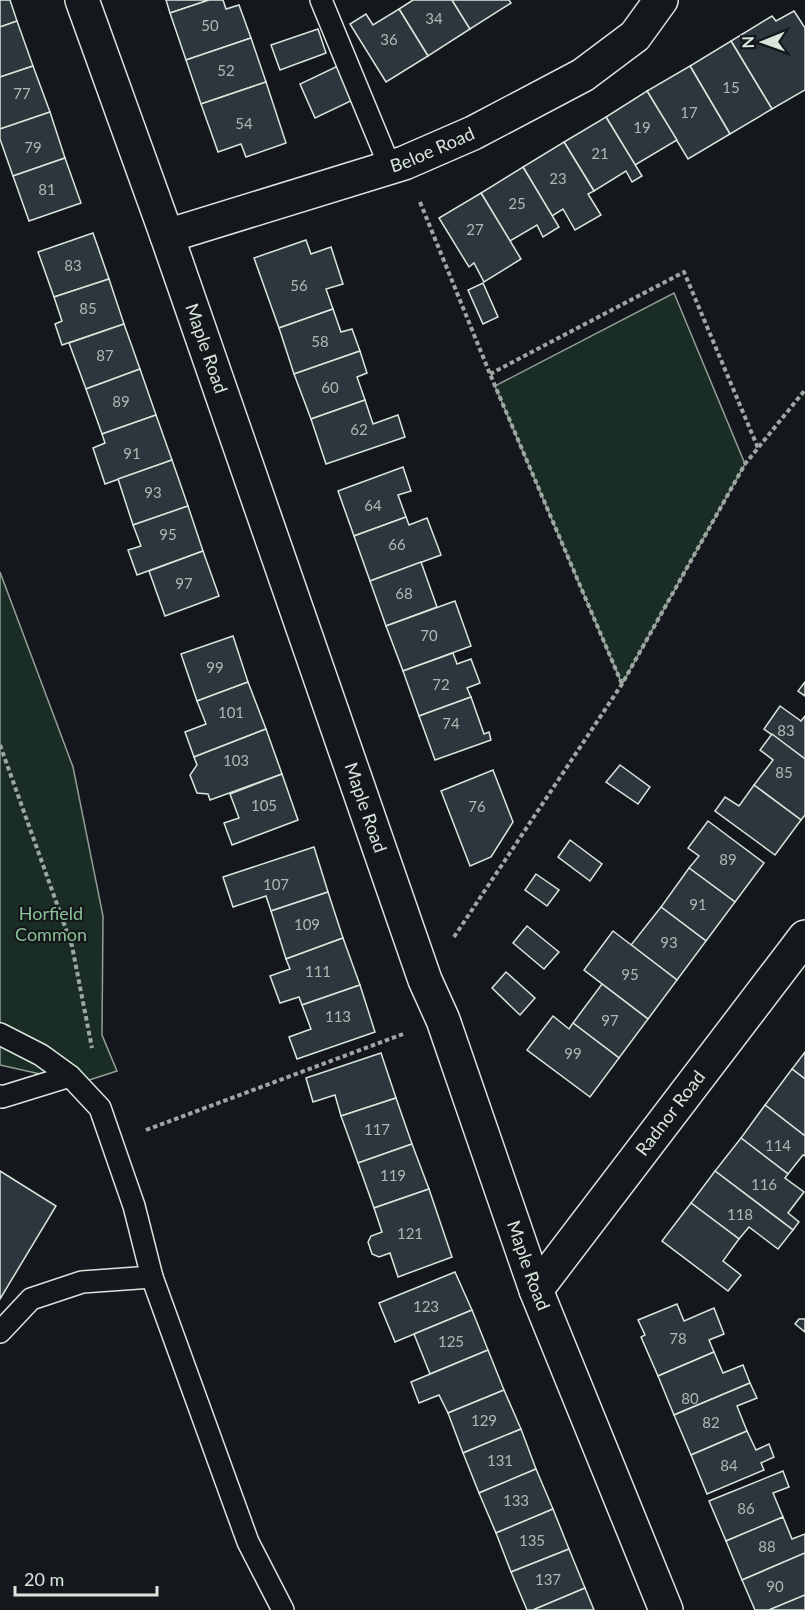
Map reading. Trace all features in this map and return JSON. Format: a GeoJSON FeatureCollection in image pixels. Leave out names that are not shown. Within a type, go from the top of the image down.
{"type":"FeatureCollection","features":[{"type":"Feature","properties":{"kind":"street","name":"Maple Road"},"geometry":{"type":"LineString","coordinates":[[82,0],[167,236],[425,980],[443,1020],[536,1290],[666,1610]]}},
{"type":"Feature","properties":{"kind":"street","name":"Beloe Road"},"geometry":{"type":"LineString","coordinates":[[167,236],[397,165],[473,133],[583,75],[635,36],[661,0]]}},
{"type":"Feature","properties":{"kind":"street","name":"Radnor Road"},"geometry":{"type":"LineString","coordinates":[[536,1290],[805,937]]}},
{"type":"Feature","properties":{"kind":"lane"},"geometry":{"type":"LineString","coordinates":[[321,0],[397,165]]}},
{"type":"Feature","properties":{"kind":"lane"},"geometry":{"type":"LineString","coordinates":[[0,1034],[41,1055],[70,1076],[100,1108],[134,1206],[152,1277],[248,1542],[283,1610]]}},
{"type":"Feature","properties":{"kind":"lane"},"geometry":{"type":"LineString","coordinates":[[1,1098],[70,1076]]}},
{"type":"Feature","properties":{"kind":"lane"},"geometry":{"type":"LineString","coordinates":[[0,1332],[31,1299],[82,1282],[152,1277]]}},
{"type":"Feature","properties":{"kind":"path"},"geometry":{"type":"LineString","coordinates":[[397,165],[490,374],[622,684]]}},
{"type":"Feature","properties":{"kind":"path"},"geometry":{"type":"LineString","coordinates":[[490,374],[684,272],[758,448]]}},
{"type":"Feature","properties":{"kind":"path"},"geometry":{"type":"LineString","coordinates":[[425,980],[622,684],[745,464],[805,390]]}},
{"type":"Feature","properties":{"kind":"path"},"geometry":{"type":"LineString","coordinates":[[0,745],[72,946],[97,1074],[100,1108]]}},
{"type":"Feature","properties":{"kind":"path"},"geometry":{"type":"LineString","coordinates":[[113,1142],[443,1020]]}},
{"type":"Feature","properties":{"kind":"green space"},"geometry":{"type":"Polygon","coordinates":[[[674,293],[745,464],[622,684],[495,386],[674,293]]]}},
{"type":"Feature","properties":{"kind":"green space","name":"Horfield Common"},"geometry":{"type":"Polygon","coordinates":[[[0,572],[73,767],[103,916],[102,1035],[117,1071],[80,1083],[0,1065],[0,572]]]}},
{"type":"Feature","properties":{"kind":"building"},"geometry":{"type":"Polygon","coordinates":[[[0,0],[10,0],[17,21],[0,27],[0,0]]]}},
{"type":"Feature","properties":{"kind":"building"},"geometry":{"type":"Polygon","coordinates":[[[166,0],[209,0],[170,13],[166,0]]]}},
{"type":"Feature","properties":{"kind":"building"},"geometry":{"type":"Polygon","coordinates":[[[209,0],[223,0],[226,9],[239,5],[251,38],[186,60],[170,13],[209,0]]]}},
{"type":"Feature","properties":{"kind":"building"},"geometry":{"type":"Polygon","coordinates":[[[413,0],[452,0],[470,29],[428,56],[399,9],[413,0]]]}},
{"type":"Feature","properties":{"kind":"building"},"geometry":{"type":"Polygon","coordinates":[[[452,0],[509,0],[511,3],[470,29],[452,0]]]}},
{"type":"Feature","properties":{"kind":"building"},"geometry":{"type":"Polygon","coordinates":[[[399,9],[428,56],[386,82],[350,24],[366,14],[373,25],[399,9]]]}},
{"type":"Feature","properties":{"kind":"building"},"geometry":{"type":"Polygon","coordinates":[[[794,11],[805,28],[805,90],[772,109],[731,41],[772,16],[776,21],[794,11]]]}},
{"type":"Feature","properties":{"kind":"building"},"geometry":{"type":"Polygon","coordinates":[[[17,21],[33,66],[0,77],[0,27],[17,21]]]}},
{"type":"Feature","properties":{"kind":"building"},"geometry":{"type":"Polygon","coordinates":[[[318,29],[326,53],[280,70],[271,45],[318,29]]]}},
{"type":"Feature","properties":{"kind":"building"},"geometry":{"type":"Polygon","coordinates":[[[251,38],[266,82],[201,104],[186,60],[251,38]]]}},
{"type":"Feature","properties":{"kind":"building"},"geometry":{"type":"Polygon","coordinates":[[[731,41],[772,109],[730,134],[690,66],[731,41]]]}},
{"type":"Feature","properties":{"kind":"building"},"geometry":{"type":"Polygon","coordinates":[[[340,65],[355,99],[315,118],[300,84],[340,65]]]}},
{"type":"Feature","properties":{"kind":"building"},"geometry":{"type":"Polygon","coordinates":[[[33,66],[50,112],[0,129],[0,77],[33,66]]]}},
{"type":"Feature","properties":{"kind":"building"},"geometry":{"type":"Polygon","coordinates":[[[690,66],[730,134],[688,159],[647,91],[690,66]]]}},
{"type":"Feature","properties":{"kind":"building"},"geometry":{"type":"Polygon","coordinates":[[[266,82],[286,143],[246,157],[241,144],[218,152],[201,104],[266,82]]]}},
{"type":"Feature","properties":{"kind":"building"},"geometry":{"type":"Polygon","coordinates":[[[647,91],[677,140],[635,165],[606,117],[647,91]]]}},
{"type":"Feature","properties":{"kind":"building"},"geometry":{"type":"Polygon","coordinates":[[[50,112],[65,158],[13,176],[0,139],[0,129],[50,112]]]}},
{"type":"Feature","properties":{"kind":"building"},"geometry":{"type":"Polygon","coordinates":[[[606,117],[642,176],[632,182],[626,171],[594,191],[564,142],[606,117]]]}},
{"type":"Feature","properties":{"kind":"building"},"geometry":{"type":"Polygon","coordinates":[[[564,142],[594,191],[588,194],[601,215],[575,230],[563,209],[552,216],[523,167],[564,142]]]}},
{"type":"Feature","properties":{"kind":"building"},"geometry":{"type":"Polygon","coordinates":[[[65,158],[81,203],[29,221],[13,176],[65,158]]]}},
{"type":"Feature","properties":{"kind":"building"},"geometry":{"type":"Polygon","coordinates":[[[523,167],[559,227],[543,237],[537,225],[510,241],[481,193],[523,167]]]}},
{"type":"Feature","properties":{"kind":"building"},"geometry":{"type":"Polygon","coordinates":[[[481,193],[521,259],[484,282],[474,263],[469,267],[439,218],[481,193]]]}},
{"type":"Feature","properties":{"kind":"building"},"geometry":{"type":"Polygon","coordinates":[[[93,233],[109,279],[54,297],[38,252],[93,233]]]}},
{"type":"Feature","properties":{"kind":"building"},"geometry":{"type":"Polygon","coordinates":[[[306,240],[311,254],[331,247],[343,284],[326,289],[333,309],[279,328],[254,258],[306,240]]]}},
{"type":"Feature","properties":{"kind":"building"},"geometry":{"type":"Polygon","coordinates":[[[109,279],[124,324],[62,345],[55,324],[62,321],[54,297],[109,279]]]}},
{"type":"Feature","properties":{"kind":"building"},"geometry":{"type":"Polygon","coordinates":[[[483,283],[498,317],[483,324],[468,290],[483,283]]]}},
{"type":"Feature","properties":{"kind":"building"},"geometry":{"type":"Polygon","coordinates":[[[333,309],[341,332],[352,329],[360,351],[294,374],[279,328],[333,309]]]}},
{"type":"Feature","properties":{"kind":"building"},"geometry":{"type":"Polygon","coordinates":[[[124,324],[140,369],[86,389],[69,343],[124,324]]]}},
{"type":"Feature","properties":{"kind":"building"},"geometry":{"type":"Polygon","coordinates":[[[360,351],[367,373],[357,377],[365,400],[311,419],[294,374],[360,351]]]}},
{"type":"Feature","properties":{"kind":"building"},"geometry":{"type":"Polygon","coordinates":[[[140,369],[156,415],[102,434],[86,389],[140,369]]]}},
{"type":"Feature","properties":{"kind":"building"},"geometry":{"type":"Polygon","coordinates":[[[365,400],[373,424],[398,415],[405,437],[326,464],[311,419],[365,400]]]}},
{"type":"Feature","properties":{"kind":"building"},"geometry":{"type":"Polygon","coordinates":[[[156,415],[172,460],[105,484],[93,448],[105,443],[102,434],[156,415]]]}},
{"type":"Feature","properties":{"kind":"building"},"geometry":{"type":"Polygon","coordinates":[[[172,460],[188,506],[133,525],[118,479],[172,460]]]}},
{"type":"Feature","properties":{"kind":"building"},"geometry":{"type":"Polygon","coordinates":[[[403,467],[411,491],[398,495],[406,517],[354,536],[338,491],[403,467]]]}},
{"type":"Feature","properties":{"kind":"building"},"geometry":{"type":"Polygon","coordinates":[[[188,506],[203,551],[137,575],[128,550],[141,546],[133,525],[188,506]]]}},
{"type":"Feature","properties":{"kind":"building"},"geometry":{"type":"Polygon","coordinates":[[[406,517],[409,525],[427,518],[441,555],[370,581],[354,536],[406,517]]]}},
{"type":"Feature","properties":{"kind":"building"},"geometry":{"type":"Polygon","coordinates":[[[203,551],[219,596],[165,616],[149,571],[203,551]]]}},
{"type":"Feature","properties":{"kind":"building"},"geometry":{"type":"Polygon","coordinates":[[[421,562],[437,607],[386,626],[370,581],[421,562]]]}},
{"type":"Feature","properties":{"kind":"building"},"geometry":{"type":"Polygon","coordinates":[[[455,601],[471,646],[403,671],[386,626],[455,601]]]}},
{"type":"Feature","properties":{"kind":"building"},"geometry":{"type":"Polygon","coordinates":[[[233,636],[248,682],[197,701],[181,654],[233,636]]]}},
{"type":"Feature","properties":{"kind":"building"},"geometry":{"type":"Polygon","coordinates":[[[453,653],[457,664],[471,659],[480,683],[467,688],[471,697],[419,716],[403,671],[453,653]]]}},
{"type":"Feature","properties":{"kind":"building"},"geometry":{"type":"Polygon","coordinates":[[[248,682],[266,729],[194,757],[185,732],[206,724],[197,701],[248,682]]]}},
{"type":"Feature","properties":{"kind":"building"},"geometry":{"type":"Polygon","coordinates":[[[805,682],[805,696],[798,691],[805,682]]]}},
{"type":"Feature","properties":{"kind":"building"},"geometry":{"type":"Polygon","coordinates":[[[471,697],[484,734],[489,732],[491,740],[435,760],[419,716],[471,697]]]}},
{"type":"Feature","properties":{"kind":"building"},"geometry":{"type":"Polygon","coordinates":[[[780,706],[801,721],[805,716],[805,759],[764,729],[780,706]]]}},
{"type":"Feature","properties":{"kind":"building"},"geometry":{"type":"Polygon","coordinates":[[[266,729],[282,774],[210,800],[208,794],[197,793],[190,775],[197,765],[194,757],[266,729]]]}},
{"type":"Feature","properties":{"kind":"building"},"geometry":{"type":"Polygon","coordinates":[[[772,734],[805,759],[805,815],[801,820],[754,785],[773,760],[760,750],[772,734]]]}},
{"type":"Feature","properties":{"kind":"building"},"geometry":{"type":"Polygon","coordinates":[[[620,765],[650,787],[638,804],[606,782],[620,765]]]}},
{"type":"Feature","properties":{"kind":"building"},"geometry":{"type":"Polygon","coordinates":[[[493,770],[513,822],[491,857],[470,866],[441,791],[493,770]]]}},
{"type":"Feature","properties":{"kind":"building"},"geometry":{"type":"Polygon","coordinates":[[[282,774],[298,820],[232,845],[224,823],[239,818],[230,794],[282,774]]]}},
{"type":"Feature","properties":{"kind":"building"},"geometry":{"type":"Polygon","coordinates":[[[754,785],[801,820],[775,855],[715,811],[725,797],[739,806],[754,785]]]}},
{"type":"Feature","properties":{"kind":"building"},"geometry":{"type":"Polygon","coordinates":[[[708,821],[764,863],[735,902],[689,868],[699,856],[688,848],[708,821]]]}},
{"type":"Feature","properties":{"kind":"building"},"geometry":{"type":"Polygon","coordinates":[[[570,840],[602,864],[590,881],[558,857],[570,840]]]}},
{"type":"Feature","properties":{"kind":"building"},"geometry":{"type":"Polygon","coordinates":[[[314,847],[328,892],[271,911],[266,896],[233,907],[223,877],[314,847]]]}},
{"type":"Feature","properties":{"kind":"building"},"geometry":{"type":"Polygon","coordinates":[[[689,868],[735,902],[706,941],[661,907],[689,868]]]}},
{"type":"Feature","properties":{"kind":"building"},"geometry":{"type":"Polygon","coordinates":[[[536,874],[559,890],[547,906],[525,890],[536,874]]]}},
{"type":"Feature","properties":{"kind":"building"},"geometry":{"type":"Polygon","coordinates":[[[328,892],[343,938],[286,959],[271,911],[328,892]]]}},
{"type":"Feature","properties":{"kind":"building"},"geometry":{"type":"Polygon","coordinates":[[[661,907],[706,941],[677,980],[631,945],[661,907]]]}},
{"type":"Feature","properties":{"kind":"building"},"geometry":{"type":"Polygon","coordinates":[[[527,926],[559,952],[544,969],[513,943],[527,926]]]}},
{"type":"Feature","properties":{"kind":"building"},"geometry":{"type":"Polygon","coordinates":[[[613,931],[677,980],[648,1019],[584,970],[613,931]]]}},
{"type":"Feature","properties":{"kind":"building"},"geometry":{"type":"Polygon","coordinates":[[[343,938],[360,985],[302,1005],[299,997],[280,1003],[270,976],[290,969],[286,959],[343,938]]]}},
{"type":"Feature","properties":{"kind":"building"},"geometry":{"type":"Polygon","coordinates":[[[506,972],[535,998],[520,1015],[492,988],[506,972]]]}},
{"type":"Feature","properties":{"kind":"building"},"geometry":{"type":"Polygon","coordinates":[[[602,984],[648,1019],[619,1058],[573,1023],[602,984]]]}},
{"type":"Feature","properties":{"kind":"building"},"geometry":{"type":"Polygon","coordinates":[[[360,985],[375,1032],[297,1059],[289,1037],[311,1029],[302,1005],[360,985]]]}},
{"type":"Feature","properties":{"kind":"building"},"geometry":{"type":"Polygon","coordinates":[[[553,1016],[569,1029],[573,1023],[619,1058],[590,1097],[527,1050],[553,1016]]]}},
{"type":"Feature","properties":{"kind":"building"},"geometry":{"type":"Polygon","coordinates":[[[805,1052],[805,1079],[792,1069],[805,1052]]]}},
{"type":"Feature","properties":{"kind":"building"},"geometry":{"type":"Polygon","coordinates":[[[381,1053],[396,1098],[341,1116],[335,1095],[313,1102],[306,1078],[381,1053]]]}},
{"type":"Feature","properties":{"kind":"building"},"geometry":{"type":"Polygon","coordinates":[[[792,1069],[805,1079],[805,1136],[765,1105],[792,1069]]]}},
{"type":"Feature","properties":{"kind":"building"},"geometry":{"type":"Polygon","coordinates":[[[396,1098],[412,1144],[358,1163],[341,1116],[396,1098]]]}},
{"type":"Feature","properties":{"kind":"building"},"geometry":{"type":"Polygon","coordinates":[[[765,1105],[805,1136],[805,1156],[803,1155],[788,1174],[741,1138],[765,1105]]]}},
{"type":"Feature","properties":{"kind":"building"},"geometry":{"type":"Polygon","coordinates":[[[741,1138],[788,1174],[785,1178],[804,1192],[788,1213],[799,1222],[793,1230],[715,1171],[741,1138]]]}},
{"type":"Feature","properties":{"kind":"building"},"geometry":{"type":"Polygon","coordinates":[[[412,1144],[429,1189],[374,1208],[358,1163],[412,1144]]]}},
{"type":"Feature","properties":{"kind":"building"},"geometry":{"type":"Polygon","coordinates":[[[0,1171],[56,1206],[0,1299],[0,1171]]]}},
{"type":"Feature","properties":{"kind":"building"},"geometry":{"type":"Polygon","coordinates":[[[715,1171],[793,1230],[778,1249],[749,1227],[739,1239],[691,1203],[715,1171]]]}},
{"type":"Feature","properties":{"kind":"building"},"geometry":{"type":"Polygon","coordinates":[[[429,1189],[452,1257],[398,1277],[390,1253],[379,1257],[372,1254],[368,1242],[371,1236],[382,1232],[374,1208],[429,1189]]]}},
{"type":"Feature","properties":{"kind":"building"},"geometry":{"type":"Polygon","coordinates":[[[691,1203],[739,1239],[723,1261],[741,1275],[728,1291],[662,1241],[691,1203]]]}},
{"type":"Feature","properties":{"kind":"building"},"geometry":{"type":"Polygon","coordinates":[[[455,1272],[472,1310],[395,1342],[379,1303],[455,1272]]]}},
{"type":"Feature","properties":{"kind":"building"},"geometry":{"type":"Polygon","coordinates":[[[677,1304],[684,1321],[714,1308],[724,1334],[709,1340],[714,1352],[658,1376],[641,1337],[645,1335],[638,1320],[677,1304]]]}},
{"type":"Feature","properties":{"kind":"building"},"geometry":{"type":"Polygon","coordinates":[[[472,1310],[488,1350],[430,1374],[414,1334],[472,1310]]]}},
{"type":"Feature","properties":{"kind":"building"},"geometry":{"type":"Polygon","coordinates":[[[799,1319],[805,1319],[805,1332],[795,1324],[799,1319]]]}},
{"type":"Feature","properties":{"kind":"building"},"geometry":{"type":"Polygon","coordinates":[[[488,1350],[504,1390],[448,1413],[439,1395],[419,1403],[411,1382],[488,1350]]]}},
{"type":"Feature","properties":{"kind":"building"},"geometry":{"type":"Polygon","coordinates":[[[714,1352],[723,1373],[743,1365],[750,1383],[674,1415],[658,1376],[714,1352]]]}},
{"type":"Feature","properties":{"kind":"building"},"geometry":{"type":"Polygon","coordinates":[[[750,1383],[757,1398],[737,1406],[747,1431],[691,1455],[674,1415],[750,1383]]]}},
{"type":"Feature","properties":{"kind":"building"},"geometry":{"type":"Polygon","coordinates":[[[504,1390],[521,1429],[463,1453],[448,1413],[504,1390]]]}},
{"type":"Feature","properties":{"kind":"building"},"geometry":{"type":"Polygon","coordinates":[[[521,1429],[536,1469],[479,1493],[463,1453],[521,1429]]]}},
{"type":"Feature","properties":{"kind":"building"},"geometry":{"type":"Polygon","coordinates":[[[747,1431],[756,1450],[769,1444],[774,1457],[761,1463],[764,1470],[707,1494],[691,1455],[747,1431]]]}},
{"type":"Feature","properties":{"kind":"building"},"geometry":{"type":"Polygon","coordinates":[[[536,1469],[553,1509],[496,1533],[479,1493],[536,1469]]]}},
{"type":"Feature","properties":{"kind":"building"},"geometry":{"type":"Polygon","coordinates":[[[783,1471],[789,1487],[773,1493],[783,1517],[726,1541],[709,1501],[783,1471]]]}},
{"type":"Feature","properties":{"kind":"building"},"geometry":{"type":"Polygon","coordinates":[[[553,1509],[569,1549],[511,1572],[496,1533],[553,1509]]]}},
{"type":"Feature","properties":{"kind":"building"},"geometry":{"type":"Polygon","coordinates":[[[783,1517],[792,1539],[805,1534],[805,1553],[742,1580],[726,1541],[783,1517]]]}},
{"type":"Feature","properties":{"kind":"building"},"geometry":{"type":"Polygon","coordinates":[[[569,1549],[585,1588],[533,1610],[527,1610],[511,1572],[569,1549]]]}},
{"type":"Feature","properties":{"kind":"building"},"geometry":{"type":"Polygon","coordinates":[[[805,1553],[805,1595],[769,1610],[755,1610],[742,1580],[805,1553]]]}},
{"type":"Feature","properties":{"kind":"building"},"geometry":{"type":"Polygon","coordinates":[[[585,1588],[594,1610],[533,1610],[585,1588]]]}},
{"type":"Feature","properties":{"kind":"building"},"geometry":{"type":"Polygon","coordinates":[[[805,1595],[805,1610],[769,1610],[805,1595]]]}}]}
